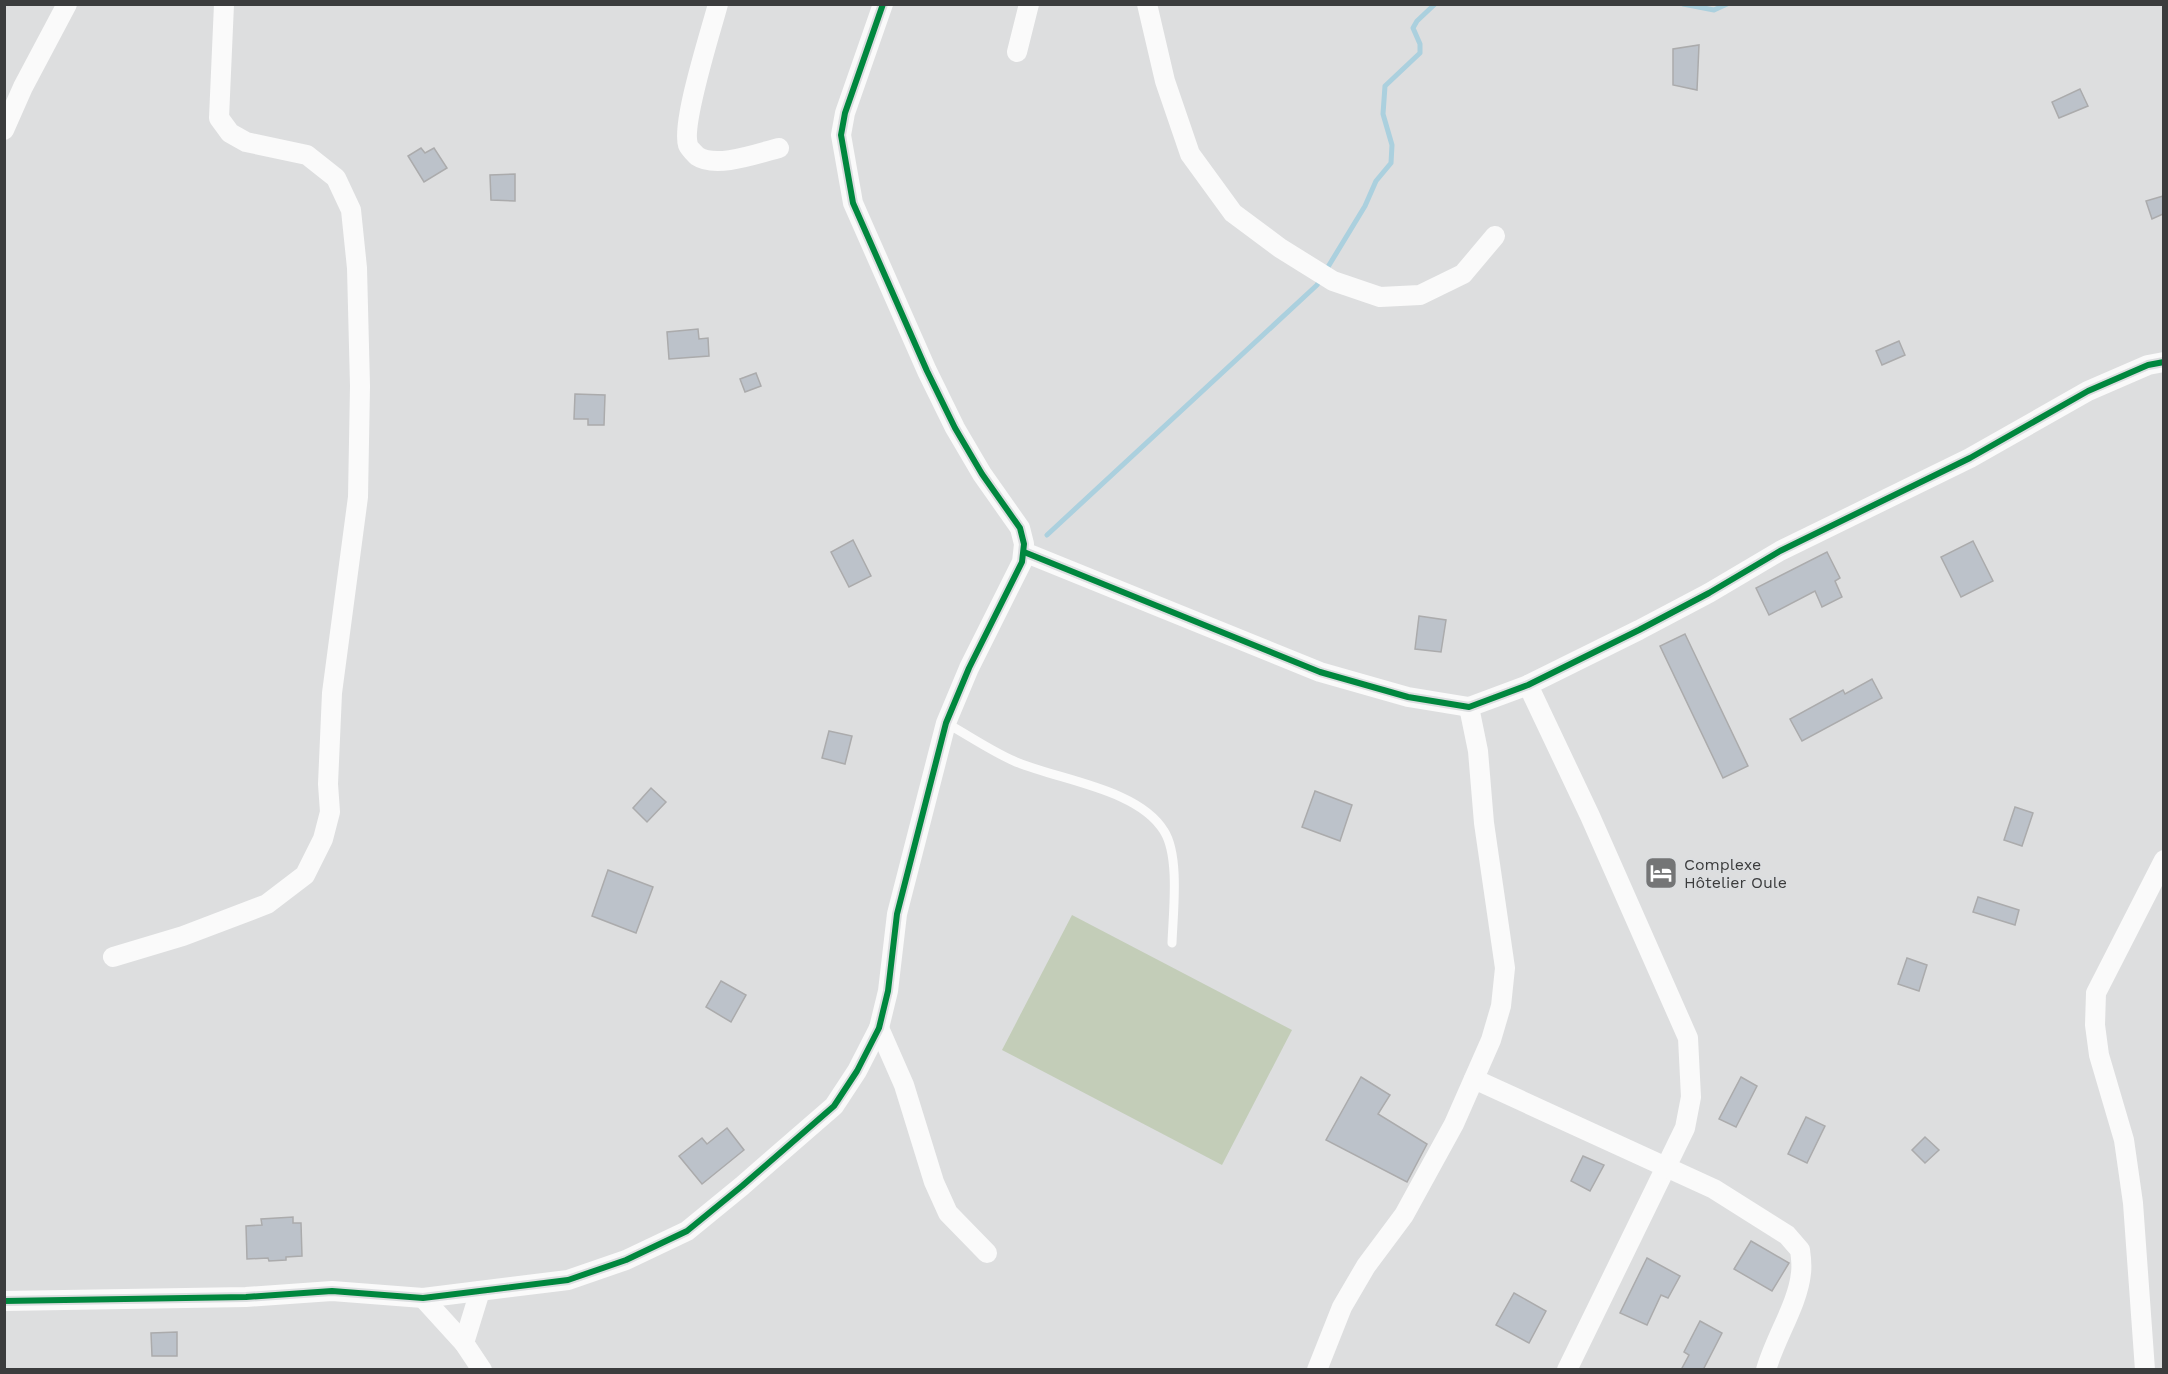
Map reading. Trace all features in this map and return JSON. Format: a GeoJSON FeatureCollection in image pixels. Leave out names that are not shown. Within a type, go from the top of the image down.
{"type":"FeatureCollection","features":[{"type":"Feature","properties":{"kind":"street"},"geometry":{"type":"LineString","coordinates":[[4,130],[22,87],[67,4]]}},
{"type":"Feature","properties":{"kind":"street"},"geometry":{"type":"LineString","coordinates":[[113,957],[183,936],[267,904],[305,875],[323,839],[330,812],[328,784],[332,693],[358,497],[360,386],[357,280],[351,210],[336,178],[307,155],[246,142],[230,133],[219,118],[224,4]]}},
{"type":"Feature","properties":{"kind":"street"},"geometry":{"type":"LineString","coordinates":[[718,4],[689,112],[688,145],[697,156],[709,160],[733,160],[779,147]]}},
{"type":"Feature","properties":{"kind":"street"},"geometry":{"type":"LineString","coordinates":[[4,1301],[246,1297],[332,1291],[423,1298],[568,1280],[626,1260],[687,1231],[834,1106],[857,1071],[879,1028],[888,991],[897,914],[946,723],[969,668],[1022,562],[1024,552],[1020,528],[955,428],[927,371],[854,203],[842,135],[845,113],[883,4]]}},
{"type":"Feature","properties":{"kind":"street"},"geometry":{"type":"LineString","coordinates":[[1017,52],[1029,4]]}},
{"type":"Feature","properties":{"kind":"street"},"geometry":{"type":"LineString","coordinates":[[1147,4],[1165,81],[1190,154],[1233,213],[1280,248],[1333,281],[1380,297],[1420,295],[1463,274],[1495,236]]}},
{"type":"Feature","properties":{"kind":"street"},"geometry":{"type":"LineString","coordinates":[[1024,552],[1320,672],[1408,697],[1469,708],[1528,685],[1699,598],[1780,551],[1970,458],[2088,391],[2148,365],[2163,362]]}},
{"type":"Feature","properties":{"kind":"street"},"geometry":{"type":"LineString","coordinates":[[1528,685],[1590,816],[1688,1038],[1690,1097],[1685,1128],[1567,1370]]}},
{"type":"Feature","properties":{"kind":"street"},"geometry":{"type":"LineString","coordinates":[[1317,1370],[1342,1307],[1366,1266],[1404,1215],[1454,1124],[1491,1040],[1501,1006],[1505,968],[1484,823],[1478,751],[1469,708]]}},
{"type":"Feature","properties":{"kind":"street"},"geometry":{"type":"LineString","coordinates":[[2145,1370],[2133,1203],[2124,1140],[2099,1055],[2095,1025],[2096,993],[2163,860]]}},
{"type":"Feature","properties":{"kind":"street"},"geometry":{"type":"LineString","coordinates":[[879,1028],[904,1085],[934,1182],[948,1213],[987,1253]]}},
{"type":"Feature","properties":{"kind":"street"},"geometry":{"type":"LineString","coordinates":[[1474,1079],[1714,1189],[1787,1236],[1800,1250],[1801,1273],[1796,1297],[1778,1336],[1766,1370]]}},
{"type":"Feature","properties":{"kind":"street"},"geometry":{"type":"LineString","coordinates":[[464,1342],[480,1291]]}},
{"type":"Feature","properties":{"kind":"street"},"geometry":{"type":"LineString","coordinates":[[423,1298],[464,1342],[482,1370]]}},
{"type":"Feature","properties":{"kind":"lane"},"geometry":{"type":"LineString","coordinates":[[946,723],[1014,761],[1140,805],[1165,831],[1175,864],[1172,943]]}},
{"type":"Feature","properties":{"kind":"green space"},"geometry":{"type":"Polygon","coordinates":[[[1072,915],[1292,1030],[1222,1165],[1002,1050],[1072,915]]]}},
{"type":"Feature","properties":{"kind":"building"},"geometry":{"type":"Polygon","coordinates":[[[1699,45],[1697,90],[1673,85],[1673,49],[1699,45]]]}},
{"type":"Feature","properties":{"kind":"building"},"geometry":{"type":"Polygon","coordinates":[[[2080,89],[2088,106],[2059,118],[2052,102],[2080,89]]]}},
{"type":"Feature","properties":{"kind":"building"},"geometry":{"type":"Polygon","coordinates":[[[421,148],[425,153],[434,148],[447,168],[424,182],[408,156],[421,148]]]}},
{"type":"Feature","properties":{"kind":"building"},"geometry":{"type":"Polygon","coordinates":[[[515,174],[515,201],[491,200],[490,175],[515,174]]]}},
{"type":"Feature","properties":{"kind":"building"},"geometry":{"type":"Polygon","coordinates":[[[2163,196],[2163,214],[2152,219],[2146,201],[2163,196]]]}},
{"type":"Feature","properties":{"kind":"building"},"geometry":{"type":"Polygon","coordinates":[[[698,329],[699,339],[708,338],[709,356],[669,359],[667,332],[698,329]]]}},
{"type":"Feature","properties":{"kind":"building"},"geometry":{"type":"Polygon","coordinates":[[[1899,341],[1905,355],[1882,365],[1876,351],[1899,341]]]}},
{"type":"Feature","properties":{"kind":"building"},"geometry":{"type":"Polygon","coordinates":[[[756,373],[761,386],[745,392],[740,379],[756,373]]]}},
{"type":"Feature","properties":{"kind":"building"},"geometry":{"type":"Polygon","coordinates":[[[575,394],[605,395],[604,425],[588,425],[588,419],[574,419],[575,394]]]}},
{"type":"Feature","properties":{"kind":"building"},"geometry":{"type":"Polygon","coordinates":[[[853,540],[871,576],[849,587],[831,552],[853,540]]]}},
{"type":"Feature","properties":{"kind":"building"},"geometry":{"type":"Polygon","coordinates":[[[1973,541],[1993,581],[1961,597],[1941,557],[1973,541]]]}},
{"type":"Feature","properties":{"kind":"building"},"geometry":{"type":"Polygon","coordinates":[[[1827,552],[1840,578],[1835,581],[1842,597],[1822,607],[1815,591],[1769,615],[1756,588],[1827,552]]]}},
{"type":"Feature","properties":{"kind":"building"},"geometry":{"type":"Polygon","coordinates":[[[1419,616],[1446,620],[1441,652],[1415,649],[1419,616]]]}},
{"type":"Feature","properties":{"kind":"building"},"geometry":{"type":"Polygon","coordinates":[[[1685,634],[1748,766],[1723,778],[1660,646],[1685,634]]]}},
{"type":"Feature","properties":{"kind":"building"},"geometry":{"type":"Polygon","coordinates":[[[1872,679],[1882,698],[1802,741],[1790,719],[1843,690],[1845,694],[1872,679]]]}},
{"type":"Feature","properties":{"kind":"building"},"geometry":{"type":"Polygon","coordinates":[[[829,731],[852,736],[845,764],[822,758],[829,731]]]}},
{"type":"Feature","properties":{"kind":"building"},"geometry":{"type":"Polygon","coordinates":[[[651,788],[666,802],[647,822],[633,808],[651,788]]]}},
{"type":"Feature","properties":{"kind":"building"},"geometry":{"type":"Polygon","coordinates":[[[1315,791],[1352,805],[1340,841],[1302,827],[1315,791]]]}},
{"type":"Feature","properties":{"kind":"building"},"geometry":{"type":"Polygon","coordinates":[[[2015,807],[2033,813],[2022,846],[2004,840],[2015,807]]]}},
{"type":"Feature","properties":{"kind":"building"},"geometry":{"type":"Polygon","coordinates":[[[608,870],[653,887],[636,933],[592,916],[608,870]]]}},
{"type":"Feature","properties":{"kind":"building"},"geometry":{"type":"Polygon","coordinates":[[[1978,897],[2019,910],[2015,925],[1973,912],[1978,897]]]}},
{"type":"Feature","properties":{"kind":"building"},"geometry":{"type":"Polygon","coordinates":[[[1907,958],[1927,965],[1919,991],[1898,984],[1907,958]]]}},
{"type":"Feature","properties":{"kind":"building"},"geometry":{"type":"Polygon","coordinates":[[[721,981],[746,995],[731,1022],[706,1007],[721,981]]]}},
{"type":"Feature","properties":{"kind":"building"},"geometry":{"type":"Polygon","coordinates":[[[1361,1077],[1390,1095],[1378,1114],[1427,1144],[1407,1182],[1326,1140],[1361,1077]]]}},
{"type":"Feature","properties":{"kind":"building"},"geometry":{"type":"Polygon","coordinates":[[[1741,1077],[1757,1086],[1736,1127],[1719,1119],[1741,1077]]]}},
{"type":"Feature","properties":{"kind":"building"},"geometry":{"type":"Polygon","coordinates":[[[1806,1117],[1825,1126],[1807,1163],[1788,1154],[1806,1117]]]}},
{"type":"Feature","properties":{"kind":"building"},"geometry":{"type":"Polygon","coordinates":[[[727,1128],[744,1150],[702,1184],[679,1156],[702,1138],[707,1144],[727,1128]]]}},
{"type":"Feature","properties":{"kind":"building"},"geometry":{"type":"Polygon","coordinates":[[[1925,1137],[1939,1150],[1925,1163],[1912,1150],[1925,1137]]]}},
{"type":"Feature","properties":{"kind":"building"},"geometry":{"type":"Polygon","coordinates":[[[1583,1156],[1604,1165],[1590,1191],[1571,1181],[1583,1156]]]}},
{"type":"Feature","properties":{"kind":"building"},"geometry":{"type":"Polygon","coordinates":[[[293,1217],[293,1223],[301,1223],[302,1256],[269,1261],[268,1258],[247,1259],[246,1226],[262,1225],[261,1219],[293,1217]]]}},
{"type":"Feature","properties":{"kind":"building"},"geometry":{"type":"Polygon","coordinates":[[[1751,1241],[1789,1263],[1772,1291],[1734,1269],[1751,1241]]]}},
{"type":"Feature","properties":{"kind":"building"},"geometry":{"type":"Polygon","coordinates":[[[1647,1258],[1680,1276],[1668,1298],[1661,1295],[1647,1325],[1620,1313],[1647,1258]]]}},
{"type":"Feature","properties":{"kind":"building"},"geometry":{"type":"Polygon","coordinates":[[[1514,1293],[1546,1311],[1529,1343],[1496,1325],[1514,1293]]]}},
{"type":"Feature","properties":{"kind":"building"},"geometry":{"type":"Polygon","coordinates":[[[1700,1321],[1722,1333],[1703,1370],[1681,1370],[1689,1355],[1684,1352],[1700,1321]]]}},
{"type":"Feature","properties":{"kind":"building"},"geometry":{"type":"Polygon","coordinates":[[[177,1332],[177,1356],[152,1356],[151,1333],[177,1332]]]}},
{"type":"Feature","properties":{"kind":"waterway"},"geometry":{"type":"LineString","coordinates":[[1047,535],[1317,285],[1365,206],[1376,181],[1391,163],[1392,145],[1383,114],[1385,86],[1420,53],[1420,44],[1413,28],[1435,4]]}},
{"type":"Feature","properties":{"kind":"waterway"},"geometry":{"type":"LineString","coordinates":[[1683,4],[1714,10],[1727,4]]}},
{"type":"Feature","properties":{"kind":"cycle path"},"geometry":{"type":"LineString","coordinates":[[4,1301],[246,1297],[332,1291],[423,1298],[568,1280],[626,1260],[687,1231],[834,1106],[857,1071],[879,1028],[888,991],[897,914],[946,723],[969,668],[1022,562],[1024,544],[1020,528],[982,474],[955,428],[927,371],[853,203],[841,135],[845,113],[883,4]]}},
{"type":"Feature","properties":{"kind":"cycle path"},"geometry":{"type":"LineString","coordinates":[[1024,552],[1320,672],[1408,697],[1469,707],[1528,685],[1639,630],[1709,593],[1780,551],[1970,458],[2088,391],[2148,365],[2164,362]]}},
{"type":"Feature","properties":{"kind":"place","name":"Complexe Hôtelier Oule"},"geometry":{"type":"Point","coordinates":[1661,873]}}]}
